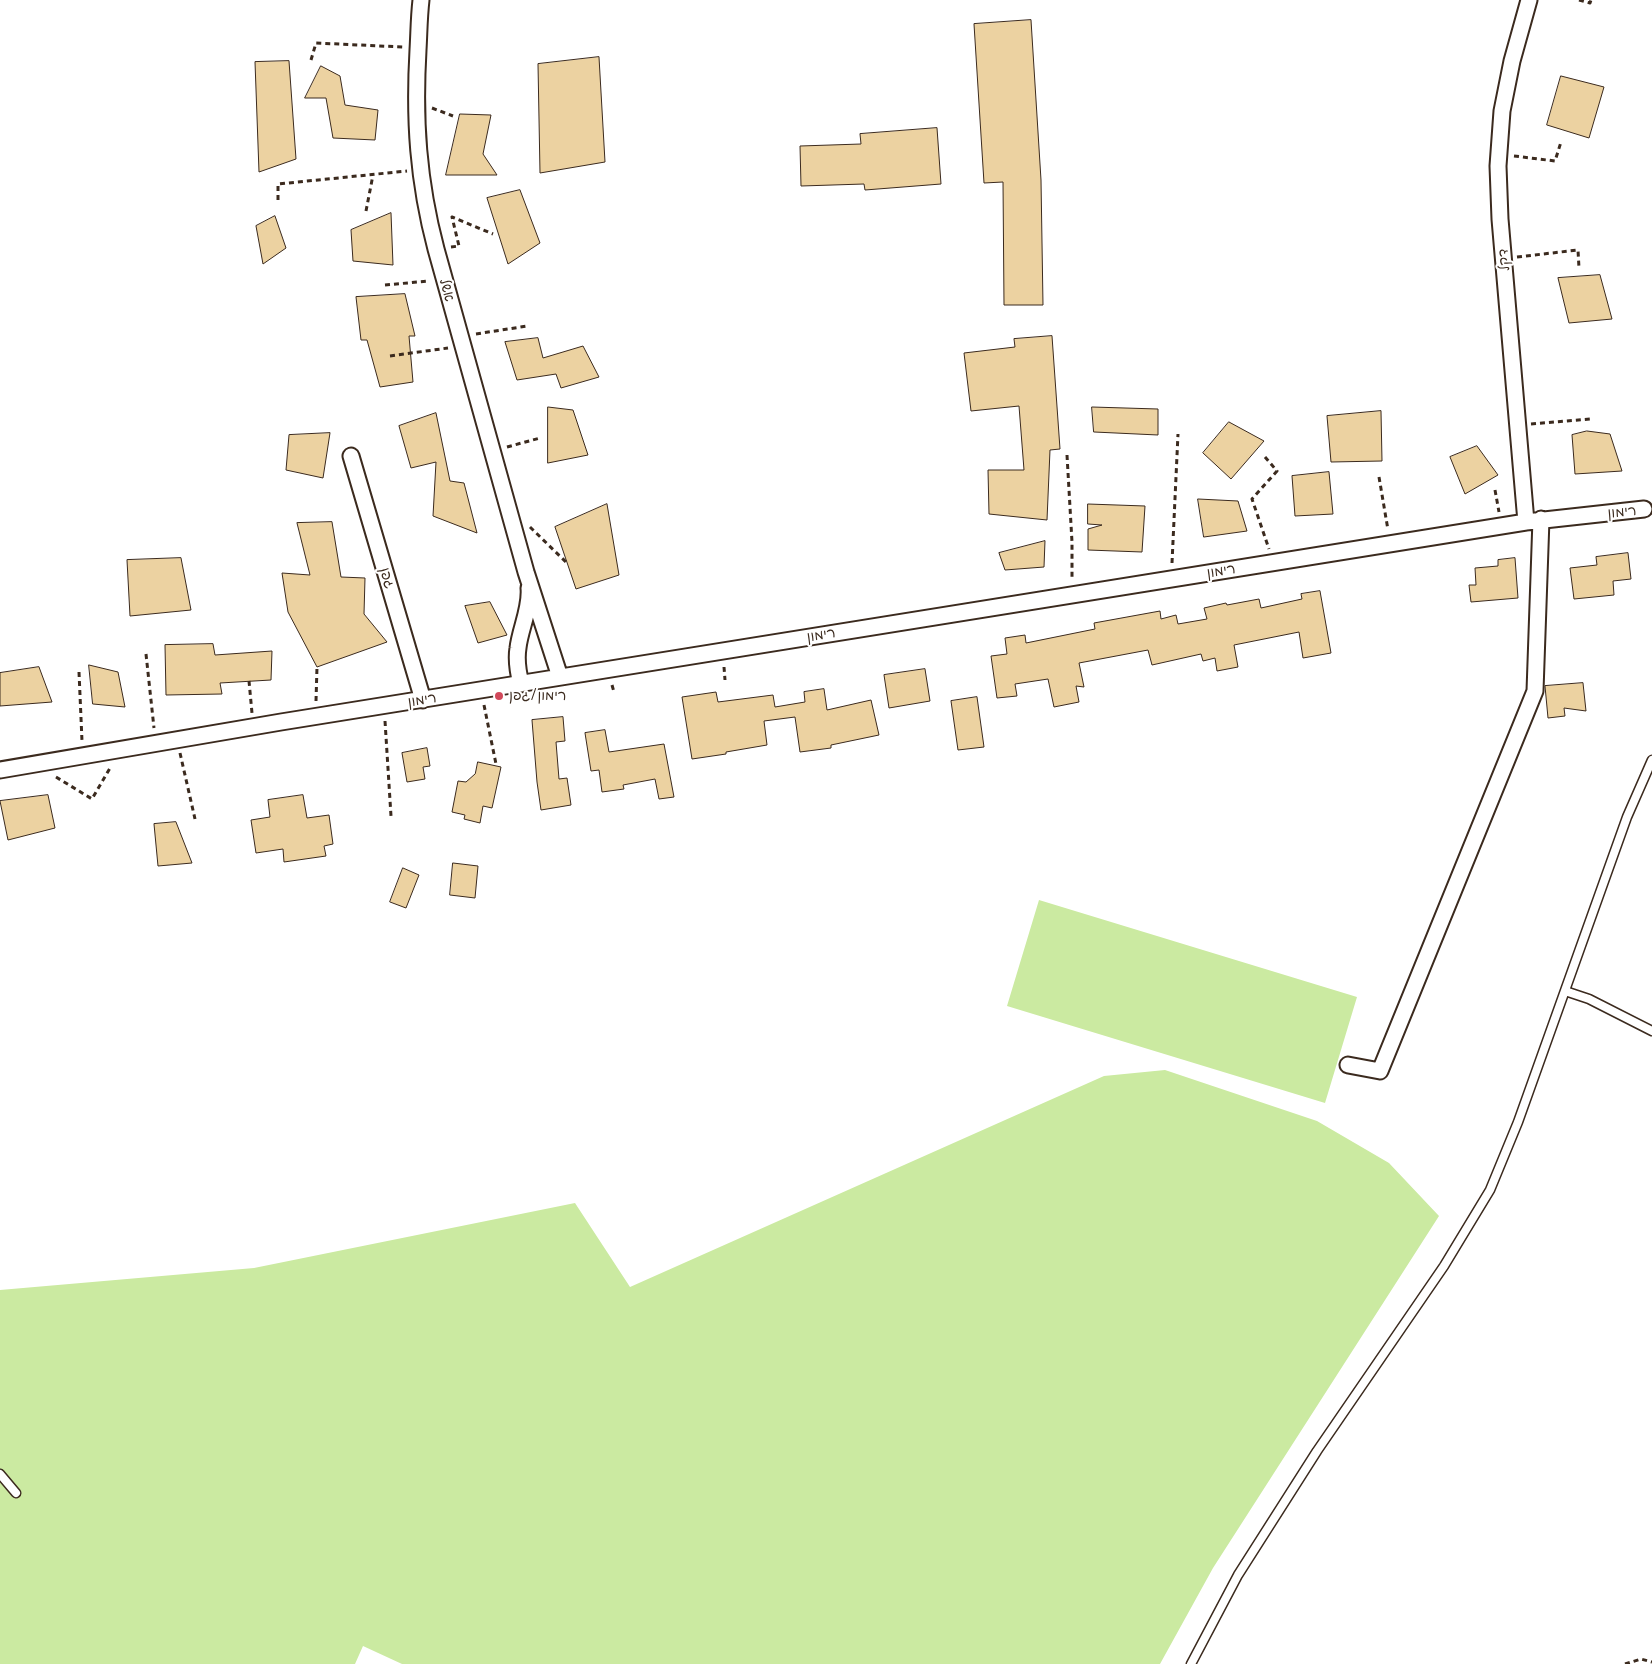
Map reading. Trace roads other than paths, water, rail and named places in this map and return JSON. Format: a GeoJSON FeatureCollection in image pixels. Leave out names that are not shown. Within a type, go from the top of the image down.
{"type":"FeatureCollection","features":[{"type":"Feature","properties":{"kind":"street","name":"אשל"},"geometry":{"type":"LineString","coordinates":[[421,0],[416,102],[418,156],[423,195],[444,279],[526,572],[560,678]]}},
{"type":"Feature","properties":{"kind":"street","name":"דקל"},"geometry":{"type":"LineString","coordinates":[[1348,1065],[1380,1071],[1534,691],[1534,521],[1518,425],[1500,219],[1498,166],[1502,111],[1512,61],[1529,0]]}},
{"type":"Feature","properties":{"kind":"street","name":"גפן"},"geometry":{"type":"LineString","coordinates":[[351,456],[423,700]]}},
{"type":"Feature","properties":{"kind":"street","name":"רימון"},"geometry":{"type":"LineString","coordinates":[[0,770],[253,727],[1501,526],[1644,510]]}},
{"type":"Feature","properties":{"kind":"street","name":"אשל"},"geometry":{"type":"LineString","coordinates":[[521,684],[517,664],[517,649],[529,592],[526,572]]}},
{"type":"Feature","properties":{"kind":"lane"},"geometry":{"type":"LineString","coordinates":[[1191,1664],[1238,1575],[1317,1452],[1444,1266],[1490,1190],[1518,1122],[1627,818],[1652,760]]}},
{"type":"Feature","properties":{"kind":"lane"},"geometry":{"type":"LineString","coordinates":[[1565,992],[1589,999],[1652,1031]]}},
{"type":"Feature","properties":{"kind":"lane"},"geometry":{"type":"LineString","coordinates":[[0,1474],[16,1493]]}},
{"type":"Feature","properties":{"kind":"place","name":"רימון/גפן"},"geometry":{"type":"Point","coordinates":[499,696]}}]}
